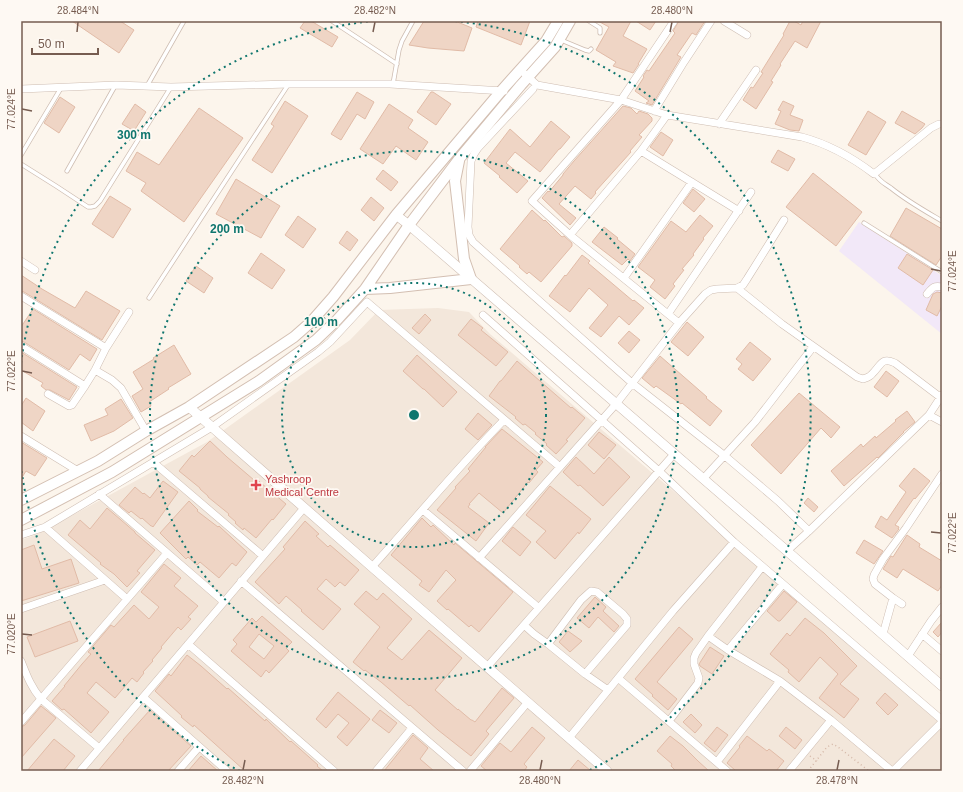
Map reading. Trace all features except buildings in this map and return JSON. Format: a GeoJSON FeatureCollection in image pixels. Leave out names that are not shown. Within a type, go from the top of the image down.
{"type":"FeatureCollection","features":[{"type":"Feature","properties":{"kind":"main road"},"geometry":{"type":"LineString","coordinates":[[21,520],[112,472],[259,381],[316,340],[337,320],[365,289],[409,225],[459,159],[516,91],[524,74],[558,21]]}},
{"type":"Feature","properties":{"kind":"main road"},"geometry":{"type":"LineString","coordinates":[[22,498],[98,461],[146,431],[189,407],[294,337],[311,322],[396,215],[502,90],[524,74],[555,47],[570,21]]}},
{"type":"Feature","properties":{"kind":"main road"},"geometry":{"type":"LineString","coordinates":[[365,289],[390,288],[471,279],[464,259],[455,181],[459,159]]}},
{"type":"Feature","properties":{"kind":"street"},"geometry":{"type":"LineString","coordinates":[[674,21],[621,100],[532,201],[570,235],[679,323]]}},
{"type":"Feature","properties":{"kind":"street"},"geometry":{"type":"LineString","coordinates":[[654,111],[711,21]]}},
{"type":"Feature","properties":{"kind":"street"},"geometry":{"type":"LineString","coordinates":[[724,21],[747,35]]}},
{"type":"Feature","properties":{"kind":"street"},"geometry":{"type":"LineString","coordinates":[[719,124],[756,70]]}},
{"type":"Feature","properties":{"kind":"street"},"geometry":{"type":"LineString","coordinates":[[524,74],[537,85],[621,100],[667,115],[813,140],[829,146],[874,174],[931,128],[942,124]]}},
{"type":"Feature","properties":{"kind":"street"},"geometry":{"type":"LineString","coordinates":[[21,89],[116,85],[171,87],[289,84],[393,84],[516,91]]}},
{"type":"Feature","properties":{"kind":"street"},"geometry":{"type":"LineString","coordinates":[[533,89],[478,148],[470,161],[469,235],[474,242],[632,383],[725,456],[778,501],[809,531]]}},
{"type":"Feature","properties":{"kind":"street"},"geometry":{"type":"LineString","coordinates":[[570,235],[641,151],[667,115]]}},
{"type":"Feature","properties":{"kind":"street"},"geometry":{"type":"LineString","coordinates":[[641,151],[738,211]]}},
{"type":"Feature","properties":{"kind":"street"},"geometry":{"type":"LineString","coordinates":[[624,278],[692,182]]}},
{"type":"Feature","properties":{"kind":"street"},"geometry":{"type":"LineString","coordinates":[[668,314],[751,192]]}},
{"type":"Feature","properties":{"kind":"street"},"geometry":{"type":"LineString","coordinates":[[396,215],[704,479],[942,686]]}},
{"type":"Feature","properties":{"kind":"street"},"geometry":{"type":"LineString","coordinates":[[479,558],[616,404],[679,323],[705,294],[711,290],[737,288],[743,284],[784,220]]}},
{"type":"Feature","properties":{"kind":"street"},"geometry":{"type":"LineString","coordinates":[[21,261],[35,270]]}},
{"type":"Feature","properties":{"kind":"street"},"geometry":{"type":"LineString","coordinates":[[927,294],[932,288],[937,286],[942,287]]}},
{"type":"Feature","properties":{"kind":"street"},"geometry":{"type":"LineString","coordinates":[[737,288],[813,347],[857,377],[863,379],[871,376],[883,362],[890,360],[941,396],[929,415],[809,531],[786,550]]}},
{"type":"Feature","properties":{"kind":"street"},"geometry":{"type":"LineString","coordinates":[[21,296],[106,348]]}},
{"type":"Feature","properties":{"kind":"street"},"geometry":{"type":"LineString","coordinates":[[21,535],[45,527],[212,427],[318,352],[330,342],[367,302],[560,467]]}},
{"type":"Feature","properties":{"kind":"street"},"geometry":{"type":"LineString","coordinates":[[48,394],[69,406],[72,405],[95,370],[106,348],[129,312]]}},
{"type":"Feature","properties":{"kind":"street"},"geometry":{"type":"LineString","coordinates":[[483,315],[659,471],[762,567],[942,721],[893,771],[780,681],[728,650],[708,636]]}},
{"type":"Feature","properties":{"kind":"street"},"geometry":{"type":"LineString","coordinates":[[21,346],[85,386]]}},
{"type":"Feature","properties":{"kind":"street"},"geometry":{"type":"LineString","coordinates":[[704,479],[755,422],[813,347]]}},
{"type":"Feature","properties":{"kind":"street"},"geometry":{"type":"LineString","coordinates":[[95,370],[112,380],[121,388],[146,431]]}},
{"type":"Feature","properties":{"kind":"street"},"geometry":{"type":"LineString","coordinates":[[189,407],[608,771]]}},
{"type":"Feature","properties":{"kind":"street"},"geometry":{"type":"LineString","coordinates":[[929,415],[942,422]]}},
{"type":"Feature","properties":{"kind":"street"},"geometry":{"type":"LineString","coordinates":[[372,567],[477,448],[504,420]]}},
{"type":"Feature","properties":{"kind":"street"},"geometry":{"type":"LineString","coordinates":[[21,436],[78,470]]}},
{"type":"Feature","properties":{"kind":"street"},"geometry":{"type":"LineString","coordinates":[[487,667],[674,454]]}},
{"type":"Feature","properties":{"kind":"street"},"geometry":{"type":"LineString","coordinates":[[153,462],[263,556]]}},
{"type":"Feature","properties":{"kind":"street"},"geometry":{"type":"LineString","coordinates":[[902,604],[875,584],[873,579],[874,575],[883,559],[906,528],[942,474]]}},
{"type":"Feature","properties":{"kind":"street"},"geometry":{"type":"LineString","coordinates":[[99,494],[224,602]]}},
{"type":"Feature","properties":{"kind":"street"},"geometry":{"type":"LineString","coordinates":[[80,771],[304,508]]}},
{"type":"Feature","properties":{"kind":"street"},"geometry":{"type":"LineString","coordinates":[[423,510],[539,608]]}},
{"type":"Feature","properties":{"kind":"street"},"geometry":{"type":"LineString","coordinates":[[45,527],[127,599]]}},
{"type":"Feature","properties":{"kind":"street"},"geometry":{"type":"LineString","coordinates":[[570,738],[673,611],[734,542]]}},
{"type":"Feature","properties":{"kind":"street"},"geometry":{"type":"LineString","coordinates":[[21,722],[167,553]]}},
{"type":"Feature","properties":{"kind":"street"},"geometry":{"type":"LineString","coordinates":[[669,722],[698,683],[699,678],[694,664],[696,653],[762,567]]}},
{"type":"Feature","properties":{"kind":"street"},"geometry":{"type":"LineString","coordinates":[[21,609],[105,580]]}},
{"type":"Feature","properties":{"kind":"street"},"geometry":{"type":"LineString","coordinates":[[242,581],[463,771]]}},
{"type":"Feature","properties":{"kind":"street"},"geometry":{"type":"LineString","coordinates":[[728,650],[783,584]]}},
{"type":"Feature","properties":{"kind":"street"},"geometry":{"type":"LineString","coordinates":[[548,644],[581,600],[591,591],[597,592],[624,614],[627,619],[627,625],[585,674]]}},
{"type":"Feature","properties":{"kind":"street"},"geometry":{"type":"LineString","coordinates":[[883,634],[893,598]]}},
{"type":"Feature","properties":{"kind":"street"},"geometry":{"type":"LineString","coordinates":[[908,656],[942,607]]}},
{"type":"Feature","properties":{"kind":"street"},"geometry":{"type":"LineString","coordinates":[[524,625],[585,674],[608,690]]}},
{"type":"Feature","properties":{"kind":"street"},"geometry":{"type":"LineString","coordinates":[[922,634],[942,651]]}},
{"type":"Feature","properties":{"kind":"street"},"geometry":{"type":"LineString","coordinates":[[188,644],[334,771]]}},
{"type":"Feature","properties":{"kind":"street"},"geometry":{"type":"LineString","coordinates":[[21,661],[28,680],[41,699],[100,748]]}},
{"type":"Feature","properties":{"kind":"street"},"geometry":{"type":"LineString","coordinates":[[618,678],[727,771]]}},
{"type":"Feature","properties":{"kind":"street"},"geometry":{"type":"LineString","coordinates":[[717,762],[780,681]]}},
{"type":"Feature","properties":{"kind":"street"},"geometry":{"type":"LineString","coordinates":[[143,697],[227,771]]}},
{"type":"Feature","properties":{"kind":"street"},"geometry":{"type":"LineString","coordinates":[[470,771],[528,702]]}},
{"type":"Feature","properties":{"kind":"street"},"geometry":{"type":"LineString","coordinates":[[789,771],[830,720]]}},
{"type":"Feature","properties":{"kind":"street"},"geometry":{"type":"LineString","coordinates":[[376,771],[412,728]]}},
{"type":"Feature","properties":{"kind":"street"},"geometry":{"type":"LineString","coordinates":[[178,771],[199,747]]}},
{"type":"Feature","properties":{"kind":"lane"},"geometry":{"type":"LineString","coordinates":[[147,86],[184,21]]}},
{"type":"Feature","properties":{"kind":"lane"},"geometry":{"type":"LineString","coordinates":[[332,21],[397,64]]}},
{"type":"Feature","properties":{"kind":"lane"},"geometry":{"type":"LineString","coordinates":[[393,84],[402,41],[413,21]]}},
{"type":"Feature","properties":{"kind":"lane"},"geometry":{"type":"LineString","coordinates":[[589,21],[600,28],[600,33]]}},
{"type":"Feature","properties":{"kind":"lane"},"geometry":{"type":"LineString","coordinates":[[559,39],[585,50],[589,51],[591,49]]}},
{"type":"Feature","properties":{"kind":"lane"},"geometry":{"type":"LineString","coordinates":[[149,298],[289,84]]}},
{"type":"Feature","properties":{"kind":"lane"},"geometry":{"type":"LineString","coordinates":[[67,171],[116,85]]}},
{"type":"Feature","properties":{"kind":"lane"},"geometry":{"type":"LineString","coordinates":[[21,156],[62,87]]}},
{"type":"Feature","properties":{"kind":"lane"},"geometry":{"type":"LineString","coordinates":[[21,164],[85,205],[91,207],[95,206],[100,201],[171,87]]}},
{"type":"Feature","properties":{"kind":"lane"},"geometry":{"type":"LineString","coordinates":[[874,174],[878,180],[890,187],[900,196],[942,221]]}},
{"type":"Feature","properties":{"kind":"lane"},"geometry":{"type":"LineString","coordinates":[[864,223],[942,272]]}},
{"type":"Feature","properties":{"kind":"path"},"geometry":{"type":"LineString","coordinates":[[808,771],[827,747],[833,744],[869,771]]}},
{"type":"Feature","properties":{"kind":"shaded area"},"geometry":{"type":"Polygon","coordinates":[[[859,222],[942,276],[942,334],[839,251],[859,222]]]}},
{"type":"Feature","properties":{"kind":"shaded area"},"geometry":{"type":"Polygon","coordinates":[[[438,308],[469,312],[490,334],[942,721],[942,771],[21,771],[21,540],[38,534],[207,442],[350,340],[379,310],[438,308]]]}},
{"type":"Feature","properties":{"kind":"place","name":"Yashroop Medical Centre"},"geometry":{"type":"Point","coordinates":[256,485]}}]}
